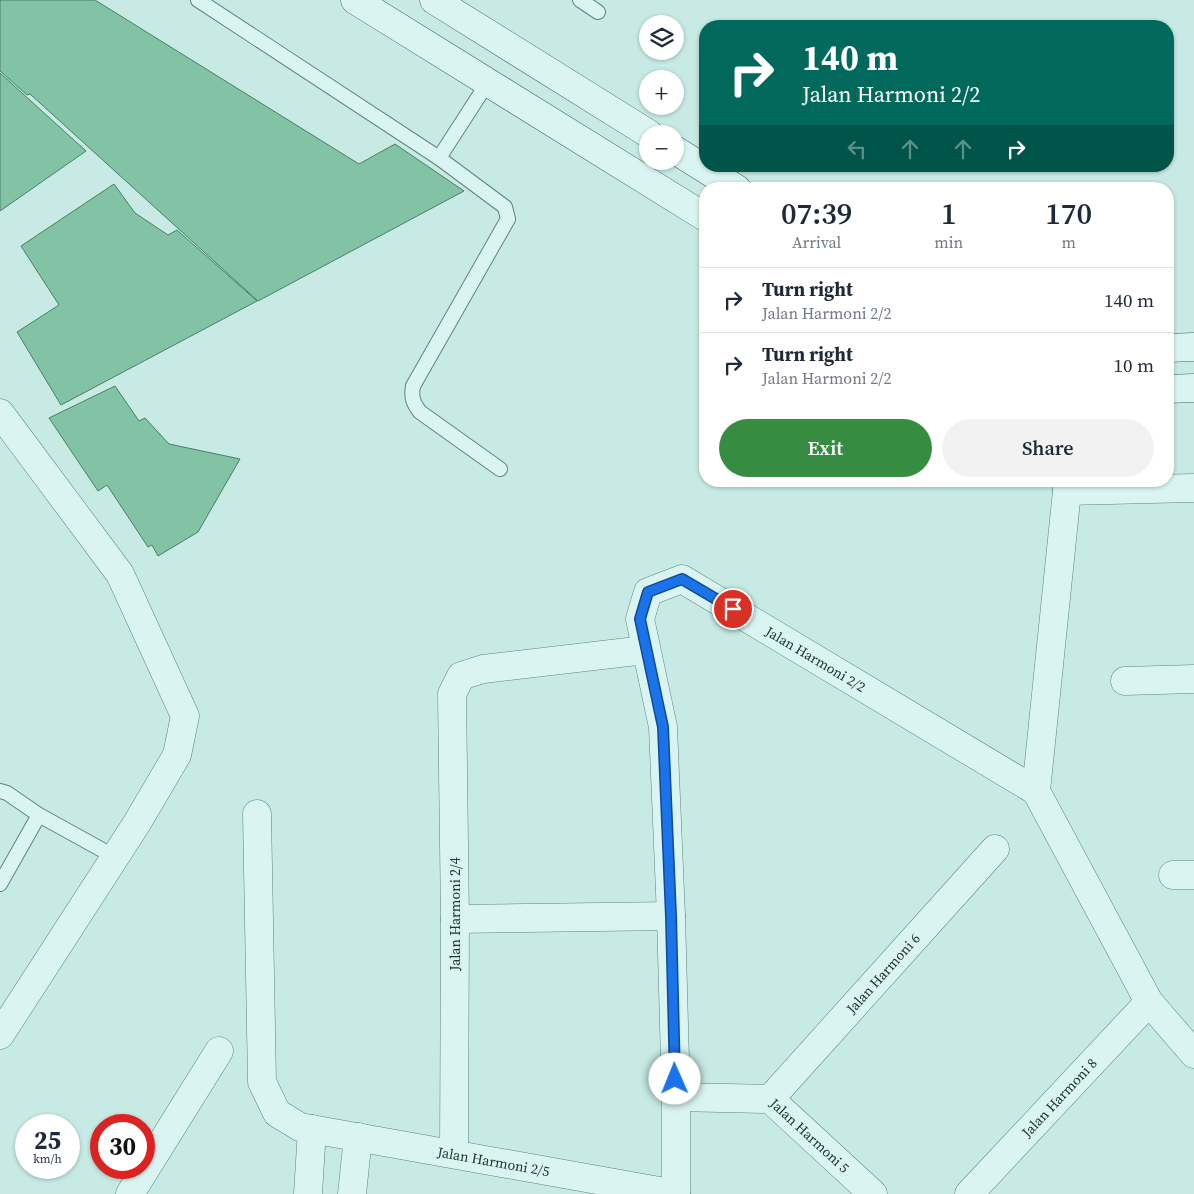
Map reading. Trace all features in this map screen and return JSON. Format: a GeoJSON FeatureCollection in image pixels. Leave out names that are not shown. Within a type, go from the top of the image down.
{"type":"FeatureCollection","features":[{"type":"Feature","properties":{"kind":"street"},"geometry":{"type":"LineString","coordinates":[[355,0],[699,214]]}},
{"type":"Feature","properties":{"kind":"street"},"geometry":{"type":"LineString","coordinates":[[434,0],[639,128]]}},
{"type":"Feature","properties":{"kind":"street"},"geometry":{"type":"LineString","coordinates":[[684,156],[699,165]]}},
{"type":"Feature","properties":{"kind":"street"},"geometry":{"type":"LineString","coordinates":[[710,172],[726,182]]}},
{"type":"Feature","properties":{"kind":"street"},"geometry":{"type":"LineString","coordinates":[[1174,348],[1194,347]]}},
{"type":"Feature","properties":{"kind":"street"},"geometry":{"type":"LineString","coordinates":[[1174,389],[1194,388]]}},
{"type":"Feature","properties":{"kind":"street"},"geometry":{"type":"LineString","coordinates":[[0,412],[120,574],[185,716],[177,755],[115,857],[0,1036]]}},
{"type":"Feature","properties":{"kind":"street"},"geometry":{"type":"LineString","coordinates":[[1067,487],[1036,791],[1149,1002],[1194,1054]]}},
{"type":"Feature","properties":{"kind":"street"},"geometry":{"type":"LineString","coordinates":[[1130,487],[1194,488]]}},
{"type":"Feature","properties":{"kind":"street","name":"Jalan Harmoni 2/2"},"geometry":{"type":"LineString","coordinates":[[676,1194],[676,1097],[671,916],[663,727],[645,650],[640,619],[648,592],[682,579],[1036,791]]}},
{"type":"Feature","properties":{"kind":"street","name":"Jalan Harmoni 2/4"},"geometry":{"type":"LineString","coordinates":[[454,1154],[455,918],[452,694],[461,676],[482,669],[645,650]]}},
{"type":"Feature","properties":{"kind":"street"},"geometry":{"type":"LineString","coordinates":[[1125,681],[1194,679]]}},
{"type":"Feature","properties":{"kind":"street","name":"Jalan Harmoni 2/5"},"geometry":{"type":"LineString","coordinates":[[257,814],[262,1082],[277,1113],[300,1127],[676,1194]]}},
{"type":"Feature","properties":{"kind":"street","name":"Jalan Harmoni 6"},"geometry":{"type":"LineString","coordinates":[[770,1099],[995,849]]}},
{"type":"Feature","properties":{"kind":"street"},"geometry":{"type":"LineString","coordinates":[[455,918],[671,916]]}},
{"type":"Feature","properties":{"kind":"street","name":"Jalan Harmoni 8"},"geometry":{"type":"LineString","coordinates":[[969,1194],[1149,1002]]}},
{"type":"Feature","properties":{"kind":"street"},"geometry":{"type":"LineString","coordinates":[[130,1194],[219,1051]]}},
{"type":"Feature","properties":{"kind":"street","name":"Jalan Harmoni 5"},"geometry":{"type":"LineString","coordinates":[[676,1097],[770,1099],[873,1194]]}},
{"type":"Feature","properties":{"kind":"street"},"geometry":{"type":"LineString","coordinates":[[308,1194],[312,1129]]}},
{"type":"Feature","properties":{"kind":"street"},"geometry":{"type":"LineString","coordinates":[[352,1194],[358,1137]]}},
{"type":"Feature","properties":{"kind":"lane"},"geometry":{"type":"LineString","coordinates":[[198,0],[439,158],[505,207],[508,219],[413,386],[412,394],[413,401],[420,412],[500,469]]}},
{"type":"Feature","properties":{"kind":"lane"},"geometry":{"type":"LineString","coordinates":[[580,0],[598,12]]}},
{"type":"Feature","properties":{"kind":"lane"},"geometry":{"type":"LineString","coordinates":[[439,158],[488,82]]}},
{"type":"Feature","properties":{"kind":"lane"},"geometry":{"type":"LineString","coordinates":[[0,791],[7,793],[40,815],[115,857]]}},
{"type":"Feature","properties":{"kind":"lane"},"geometry":{"type":"LineString","coordinates":[[0,884],[40,815]]}},
{"type":"Feature","properties":{"kind":"building"},"geometry":{"type":"Polygon","coordinates":[[[0,0],[95,0],[359,164],[395,144],[464,191],[258,301],[30,94],[27,95],[0,71],[0,0]]]}},
{"type":"Feature","properties":{"kind":"building"},"geometry":{"type":"Polygon","coordinates":[[[0,73],[86,151],[0,211],[0,73]]]}},
{"type":"Feature","properties":{"kind":"building"},"geometry":{"type":"Polygon","coordinates":[[[114,184],[135,213],[168,235],[177,230],[257,301],[61,405],[17,332],[59,305],[21,246],[114,184]]]}},
{"type":"Feature","properties":{"kind":"building"},"geometry":{"type":"Polygon","coordinates":[[[115,386],[139,421],[145,418],[169,444],[240,459],[198,532],[158,556],[152,545],[148,547],[107,485],[98,491],[49,418],[115,386]]]}},
{"type":"Feature","properties":{"kind":"route"},"geometry":{"type":"LineString","coordinates":[[675,1079],[671,916],[663,727],[645,650],[640,619],[648,592],[682,579],[733,609]]}}]}
